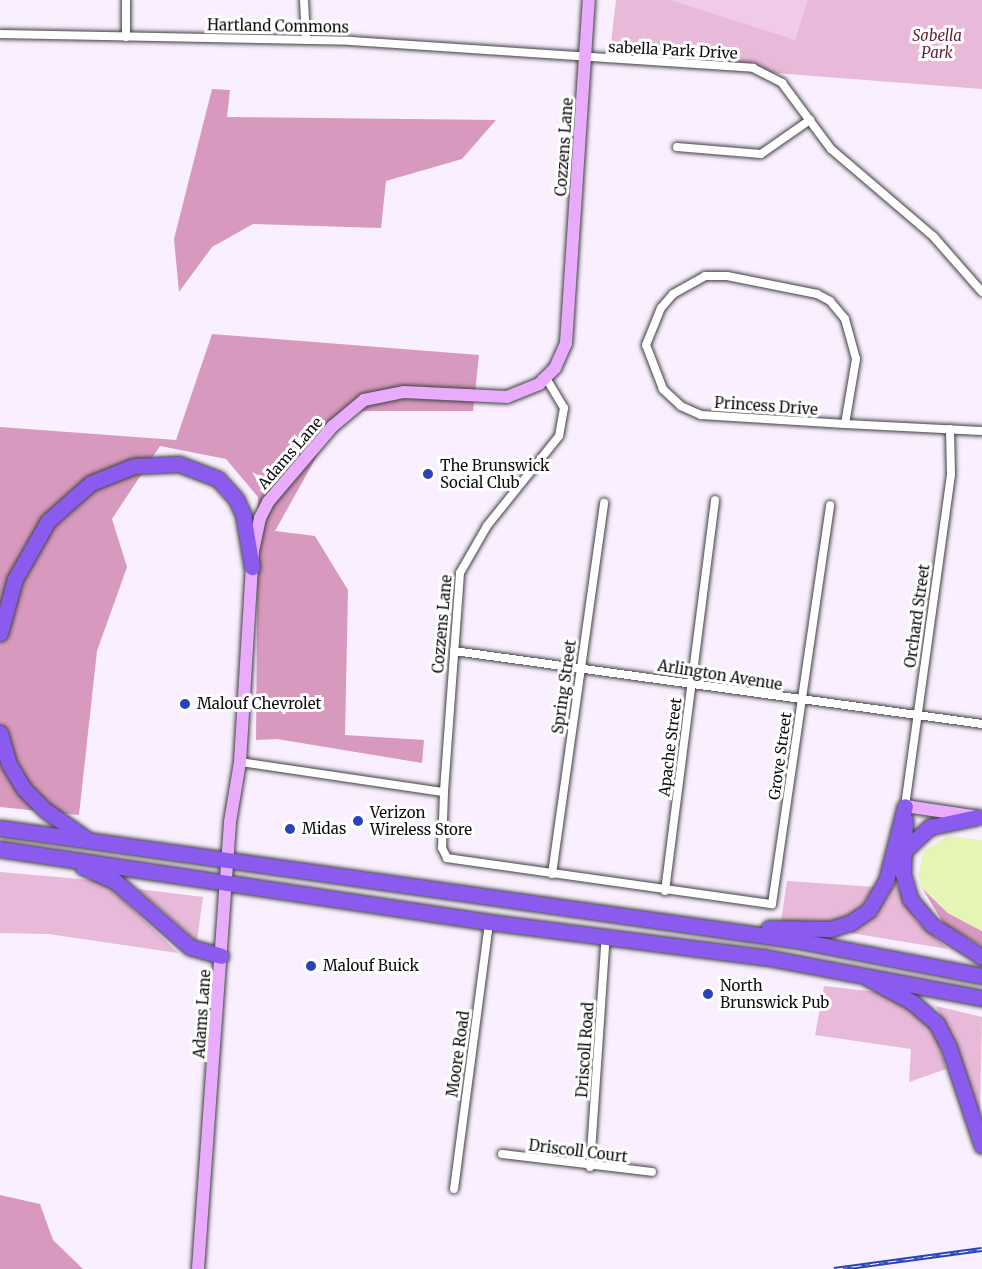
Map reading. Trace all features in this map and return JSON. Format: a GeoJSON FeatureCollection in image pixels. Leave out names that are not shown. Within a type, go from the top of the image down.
{"type":"FeatureCollection","features":[{"type":"Feature","properties":{"kind":"highway"},"geometry":{"type":"LineString","coordinates":[[0,633],[15,579],[48,521],[81,489],[122,470],[170,463],[200,469],[218,479],[231,492],[243,514],[252,567]]}},
{"type":"Feature","properties":{"kind":"highway"},"geometry":{"type":"LineString","coordinates":[[0,733],[13,773],[30,796],[93,843]]}},
{"type":"Feature","properties":{"kind":"highway"},"geometry":{"type":"LineString","coordinates":[[904,806],[906,849],[904,883],[916,908],[950,939],[982,957]]}},
{"type":"Feature","properties":{"kind":"highway"},"geometry":{"type":"LineString","coordinates":[[684,925],[814,930],[850,923],[869,909],[884,889],[904,806]]}},
{"type":"Feature","properties":{"kind":"highway"},"geometry":{"type":"LineString","coordinates":[[906,849],[930,827],[980,817]]}},
{"type":"Feature","properties":{"kind":"highway"},"geometry":{"type":"LineString","coordinates":[[0,828],[843,948],[982,976]]}},
{"type":"Feature","properties":{"kind":"highway"},"geometry":{"type":"LineString","coordinates":[[0,849],[489,922],[606,935],[850,970],[982,998]]}},
{"type":"Feature","properties":{"kind":"highway"},"geometry":{"type":"LineString","coordinates":[[58,858],[110,878],[190,948],[221,956]]}},
{"type":"Feature","properties":{"kind":"highway"},"geometry":{"type":"LineString","coordinates":[[850,970],[904,996],[937,1024],[949,1048],[982,1146]]}},
{"type":"Feature","properties":{"kind":"street"},"geometry":{"type":"LineString","coordinates":[[126,0],[126,37]]}},
{"type":"Feature","properties":{"kind":"street"},"geometry":{"type":"LineString","coordinates":[[304,0],[306,40]]}},
{"type":"Feature","properties":{"kind":"street","name":"Cozzens Lane"},"geometry":{"type":"LineString","coordinates":[[589,0],[566,344],[546,378],[564,408],[562,429],[466,558],[460,573],[442,848],[447,858],[665,891],[771,904]]}},
{"type":"Feature","properties":{"kind":"street","name":"Hartland Commons"},"geometry":{"type":"LineString","coordinates":[[0,34],[306,40],[585,58]]}},
{"type":"Feature","properties":{"kind":"street","name":"sabella Park Drive"},"geometry":{"type":"LineString","coordinates":[[585,58],[753,68],[782,83],[810,120]]}},
{"type":"Feature","properties":{"kind":"street"},"geometry":{"type":"LineString","coordinates":[[677,147],[761,154],[810,120],[831,149],[933,236],[982,292]]}},
{"type":"Feature","properties":{"kind":"street","name":"Princess Drive"},"geometry":{"type":"LineString","coordinates":[[845,424],[856,359],[845,319],[830,300],[817,294],[727,276],[705,276],[673,294],[662,308],[646,345],[663,389],[681,406],[701,415],[735,420],[982,431]]}},
{"type":"Feature","properties":{"kind":"street","name":"Adams Lane"},"geometry":{"type":"LineString","coordinates":[[198,1269],[226,881],[240,762],[252,567],[256,536],[268,502],[333,426],[358,404],[393,393],[507,397],[529,390],[546,378]]}},
{"type":"Feature","properties":{"kind":"street","name":"Orchard Street"},"geometry":{"type":"LineString","coordinates":[[904,806],[951,474],[950,429]]}},
{"type":"Feature","properties":{"kind":"street","name":"Apache Street"},"geometry":{"type":"LineString","coordinates":[[665,891],[715,500]]}},
{"type":"Feature","properties":{"kind":"street","name":"Spring Street"},"geometry":{"type":"LineString","coordinates":[[552,874],[604,503]]}},
{"type":"Feature","properties":{"kind":"street","name":"Grove Street"},"geometry":{"type":"LineString","coordinates":[[771,904],[830,505]]}},
{"type":"Feature","properties":{"kind":"street","name":"Arlington Avenue"},"geometry":{"type":"LineString","coordinates":[[454,651],[581,667],[917,718],[982,724]]}},
{"type":"Feature","properties":{"kind":"street"},"geometry":{"type":"LineString","coordinates":[[240,762],[444,792]]}},
{"type":"Feature","properties":{"kind":"street"},"geometry":{"type":"LineString","coordinates":[[904,806],[980,817]]}},
{"type":"Feature","properties":{"kind":"street","name":"Moore Road"},"geometry":{"type":"LineString","coordinates":[[454,1189],[489,922]]}},
{"type":"Feature","properties":{"kind":"street","name":"Driscoll Road"},"geometry":{"type":"LineString","coordinates":[[590,1167],[606,935]]}},
{"type":"Feature","properties":{"kind":"street","name":"Driscoll Court"},"geometry":{"type":"LineString","coordinates":[[502,1154],[590,1167],[652,1172]]}},
{"type":"Feature","properties":{"kind":"green space","name":"Sabella Park"},"geometry":{"type":"Polygon","coordinates":[[[616,0],[982,0],[982,89],[609,60],[616,0]]]}},
{"type":"Feature","properties":{"kind":"green space"},"geometry":{"type":"Polygon","coordinates":[[[0,872],[103,881],[178,953],[49,934],[0,933],[0,872]]]}},
{"type":"Feature","properties":{"kind":"green space"},"geometry":{"type":"Polygon","coordinates":[[[787,881],[875,887],[858,911],[825,925],[781,921],[787,881]]]}},
{"type":"Feature","properties":{"kind":"green space"},"geometry":{"type":"Polygon","coordinates":[[[895,883],[917,922],[948,949],[851,933],[883,903],[895,883]]]}},
{"type":"Feature","properties":{"kind":"green space"},"geometry":{"type":"Polygon","coordinates":[[[138,889],[203,897],[197,941],[138,889]]]}},
{"type":"Feature","properties":{"kind":"green space"},"geometry":{"type":"Polygon","coordinates":[[[824,986],[876,992],[913,1009],[936,1035],[946,1069],[909,1082],[911,1049],[815,1035],[824,986]]]}},
{"type":"Feature","properties":{"kind":"green space"},"geometry":{"type":"Polygon","coordinates":[[[936,1006],[982,1017],[980,1115],[947,1027],[936,1006]]]}},
{"type":"Feature","properties":{"kind":"shaded area"},"geometry":{"type":"Polygon","coordinates":[[[670,0],[808,0],[795,40],[670,0]]]}},
{"type":"Feature","properties":{"kind":"shaded area"},"geometry":{"type":"Polygon","coordinates":[[[212,89],[230,90],[227,117],[496,120],[462,159],[386,181],[381,228],[253,224],[212,247],[179,292],[174,239],[212,89]]]}},
{"type":"Feature","properties":{"kind":"shaded area"},"geometry":{"type":"Polygon","coordinates":[[[212,334],[479,355],[473,411],[342,411],[275,531],[315,536],[348,590],[345,735],[424,740],[422,763],[277,739],[256,740],[258,497],[226,459],[160,446],[112,519],[127,567],[97,651],[79,815],[0,807],[0,427],[176,440],[212,334]]]}},
{"type":"Feature","properties":{"kind":"shaded area"},"geometry":{"type":"Polygon","coordinates":[[[948,836],[982,840],[982,931],[948,913],[922,888],[918,875],[924,851],[948,836]]]}},
{"type":"Feature","properties":{"kind":"shaded area"},"geometry":{"type":"Polygon","coordinates":[[[922,888],[948,913],[982,931],[982,946],[944,924],[922,888]]]}},
{"type":"Feature","properties":{"kind":"shaded area"},"geometry":{"type":"Polygon","coordinates":[[[0,1195],[40,1204],[53,1240],[83,1269],[0,1269],[0,1195]]]}},
{"type":"Feature","properties":{"kind":"railway"},"geometry":{"type":"LineString","coordinates":[[834,1269],[982,1249]]}},
{"type":"Feature","properties":{"kind":"place","name":"The Brunswick Social Club"},"geometry":{"type":"Point","coordinates":[428,474]}},
{"type":"Feature","properties":{"kind":"place","name":"Malouf Chevrolet"},"geometry":{"type":"Point","coordinates":[185,704]}},
{"type":"Feature","properties":{"kind":"place","name":"Verizon Wireless Store"},"geometry":{"type":"Point","coordinates":[358,821]}},
{"type":"Feature","properties":{"kind":"place","name":"Midas"},"geometry":{"type":"Point","coordinates":[290,829]}},
{"type":"Feature","properties":{"kind":"place","name":"Malouf Buick"},"geometry":{"type":"Point","coordinates":[311,966]}},
{"type":"Feature","properties":{"kind":"place","name":"North Brunswick Pub"},"geometry":{"type":"Point","coordinates":[708,994]}}]}
